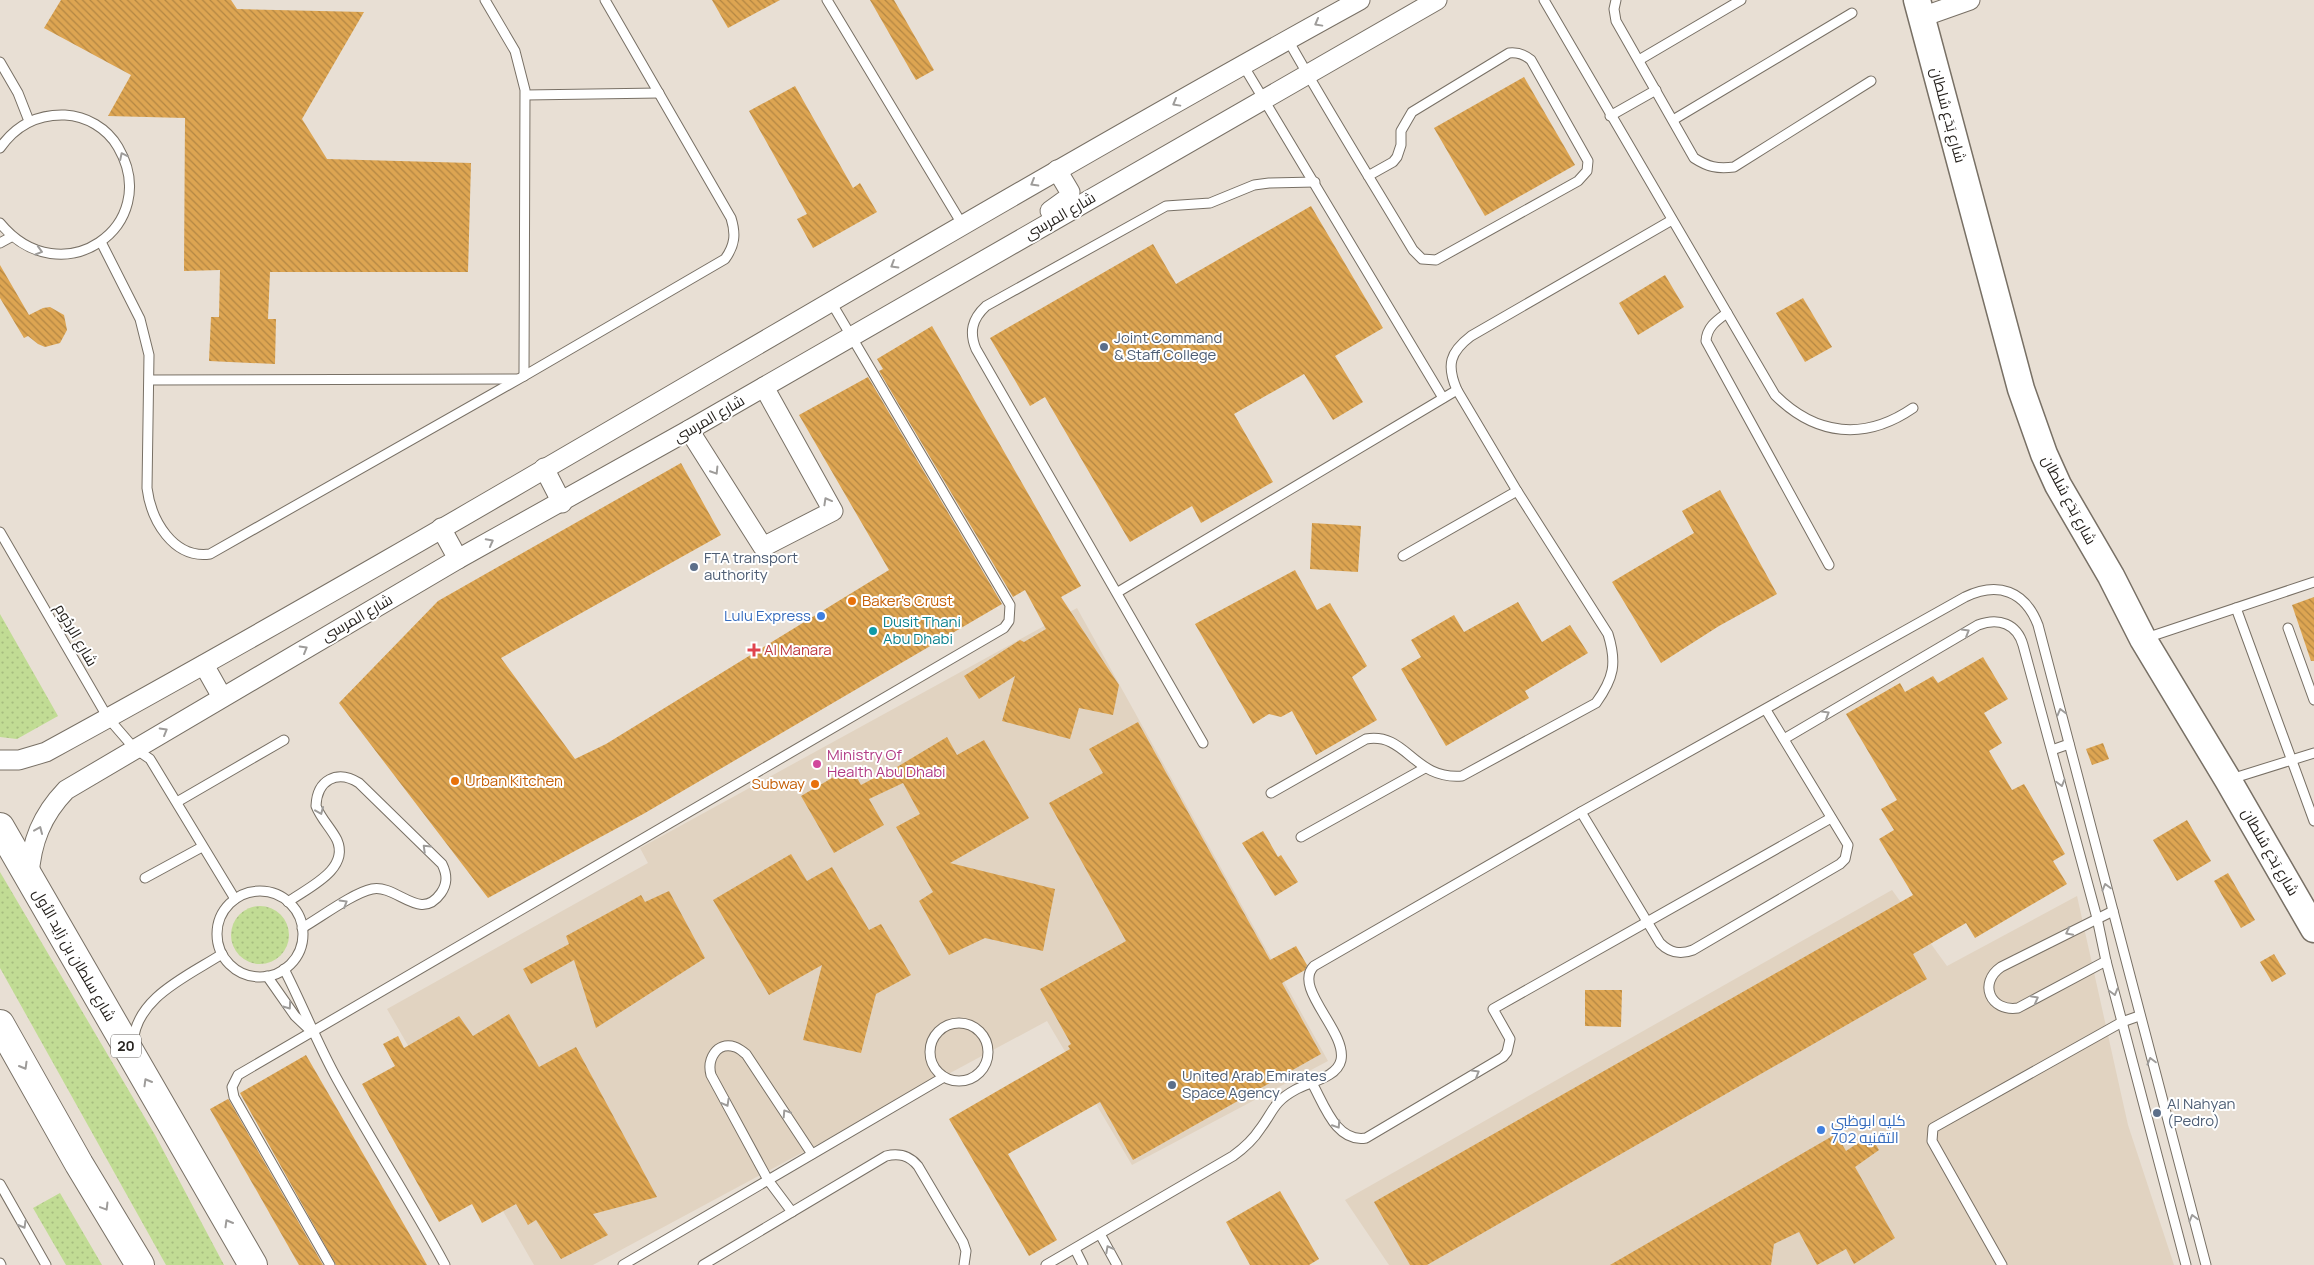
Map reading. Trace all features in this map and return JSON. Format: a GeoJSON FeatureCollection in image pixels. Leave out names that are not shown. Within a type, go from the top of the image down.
{"type":"FeatureCollection","features":[{"type":"Feature","properties":{"kind":"main road","name":"شارع سلطان بن زايد الأول"},"geometry":{"type":"LineString","coordinates":[[0,827],[252,1265]]}},
{"type":"Feature","properties":{"kind":"main road"},"geometry":{"type":"LineString","coordinates":[[0,1024],[79,1164],[140,1265]]}},
{"type":"Feature","properties":{"kind":"street"},"geometry":{"type":"LineString","coordinates":[[0,760],[32,758],[204,665],[831,302],[962,224],[1360,0]]}},
{"type":"Feature","properties":{"kind":"street","name":"شارع المرسى"},"geometry":{"type":"LineString","coordinates":[[29,877],[33,842],[40,826],[66,790],[134,748],[458,559],[562,503],[1306,73],[1437,0]]}},
{"type":"Feature","properties":{"kind":"street"},"geometry":{"type":"LineString","coordinates":[[1919,9],[1970,0]]}},
{"type":"Feature","properties":{"kind":"street","name":"شارع بَدَع سُلطان"},"geometry":{"type":"LineString","coordinates":[[1919,9],[2021,389],[2032,422],[2058,485],[2111,576],[2143,639],[2228,780],[2314,929]]}},
{"type":"Feature","properties":{"kind":"street"},"geometry":{"type":"LineString","coordinates":[[989,257],[996,242],[1059,206],[1068,198],[1069,188],[1057,170]]}},
{"type":"Feature","properties":{"kind":"street"},"geometry":{"type":"LineString","coordinates":[[689,430],[763,547],[833,511],[764,387]]}},
{"type":"Feature","properties":{"kind":"street"},"geometry":{"type":"LineString","coordinates":[[544,468],[562,503]]}},
{"type":"Feature","properties":{"kind":"street"},"geometry":{"type":"LineString","coordinates":[[441,528],[458,559]]}},
{"type":"Feature","properties":{"kind":"street"},"geometry":{"type":"LineString","coordinates":[[204,665],[222,697]]}},
{"type":"Feature","properties":{"kind":"lane"},"geometry":{"type":"LineString","coordinates":[[485,0],[514,51],[522,70],[526,96],[522,378]]}},
{"type":"Feature","properties":{"kind":"lane"},"geometry":{"type":"LineString","coordinates":[[101,242],[140,319],[149,355],[148,497],[155,515],[178,548],[188,554],[199,556],[210,554],[522,378],[725,259],[731,250],[734,239],[734,228],[731,218],[605,0]]}},
{"type":"Feature","properties":{"kind":"lane"},"geometry":{"type":"LineString","coordinates":[[827,0],[962,224]]}},
{"type":"Feature","properties":{"kind":"lane"},"geometry":{"type":"LineString","coordinates":[[1544,0],[1610,116],[1775,395],[1798,415],[1826,427],[1857,430],[1886,423],[1912,408]]}},
{"type":"Feature","properties":{"kind":"lane"},"geometry":{"type":"LineString","coordinates":[[1616,0],[1614,9],[1616,21],[1694,158],[1706,166],[1720,169],[1734,167],[1871,81]]}},
{"type":"Feature","properties":{"kind":"lane"},"geometry":{"type":"LineString","coordinates":[[1639,60],[1742,0]]}},
{"type":"Feature","properties":{"kind":"lane"},"geometry":{"type":"LineString","coordinates":[[1673,120],[1852,13]]}},
{"type":"Feature","properties":{"kind":"lane"},"geometry":{"type":"LineString","coordinates":[[1288,40],[1306,73],[1368,176],[1413,250],[1417,255],[1429,261],[1436,260],[1578,181],[1586,172],[1588,161],[1531,60],[1527,56],[1515,52],[1509,53],[1412,112],[1401,131],[1397,157],[1393,162],[1368,176]]}},
{"type":"Feature","properties":{"kind":"lane"},"geometry":{"type":"LineString","coordinates":[[0,62],[18,92],[29,121]]}},
{"type":"Feature","properties":{"kind":"lane"},"geometry":{"type":"LineString","coordinates":[[1243,65],[1443,398]]}},
{"type":"Feature","properties":{"kind":"lane"},"geometry":{"type":"LineString","coordinates":[[1610,116],[1656,90]]}},
{"type":"Feature","properties":{"kind":"lane"},"geometry":{"type":"LineString","coordinates":[[526,96],[659,93]]}},
{"type":"Feature","properties":{"kind":"lane"},"geometry":{"type":"LineString","coordinates":[[0,148],[9,135],[29,121],[51,115],[75,116],[96,124],[114,140],[125,160],[130,182],[127,205],[117,226],[101,242],[79,253],[56,256],[32,250],[11,237],[0,223]]}},
{"type":"Feature","properties":{"kind":"lane"},"geometry":{"type":"LineString","coordinates":[[1203,743],[1118,592],[976,349],[973,340],[974,321],[986,306],[1166,206],[1210,203],[1269,182],[1315,182]]}},
{"type":"Feature","properties":{"kind":"lane"},"geometry":{"type":"LineString","coordinates":[[1271,793],[1366,739],[1377,737],[1387,739],[1396,744],[1424,768],[1436,774],[1449,777],[1462,776],[1596,703],[1607,688],[1613,670],[1614,652],[1608,634],[1517,491],[1457,390],[1451,375],[1451,360],[1459,346],[1471,336],[1672,220]]}},
{"type":"Feature","properties":{"kind":"lane"},"geometry":{"type":"LineString","coordinates":[[0,243],[11,237]]}},
{"type":"Feature","properties":{"kind":"lane"},"geometry":{"type":"LineString","coordinates":[[330,1265],[232,1092],[234,1080],[243,1071],[313,1033],[1004,628],[1009,621],[1010,605],[831,302]]}},
{"type":"Feature","properties":{"kind":"lane"},"geometry":{"type":"LineString","coordinates":[[1727,312],[1707,332],[1706,341],[1709,349],[1829,565]]}},
{"type":"Feature","properties":{"kind":"lane"},"geometry":{"type":"LineString","coordinates":[[150,380],[522,378]]}},
{"type":"Feature","properties":{"kind":"lane"},"geometry":{"type":"LineString","coordinates":[[1118,592],[1457,390]]}},
{"type":"Feature","properties":{"kind":"lane"},"geometry":{"type":"LineString","coordinates":[[1403,556],[1517,491]]}},
{"type":"Feature","properties":{"kind":"lane","name":"شارع الردُوم"},"geometry":{"type":"LineString","coordinates":[[0,532],[108,718],[134,748],[150,759],[235,899]]}},
{"type":"Feature","properties":{"kind":"lane"},"geometry":{"type":"LineString","coordinates":[[2143,639],[2314,582]]}},
{"type":"Feature","properties":{"kind":"lane"},"geometry":{"type":"LineString","coordinates":[[1046,1265],[1233,1156],[1249,1144],[1262,1128],[1270,1110],[1279,1101],[1294,1090],[1312,1083],[1335,1070],[1342,1058],[1338,1039],[1310,989],[1308,976],[1310,970],[1581,812],[1766,710],[1965,596],[1990,588],[2015,594],[2033,612],[2206,1265]]}},
{"type":"Feature","properties":{"kind":"lane"},"geometry":{"type":"LineString","coordinates":[[2236,608],[2314,821]]}},
{"type":"Feature","properties":{"kind":"lane"},"geometry":{"type":"LineString","coordinates":[[1784,739],[1978,624],[1994,621],[2010,626],[2021,638],[2097,918],[2106,962],[2186,1265]]}},
{"type":"Feature","properties":{"kind":"lane"},"geometry":{"type":"LineString","coordinates":[[2288,628],[2314,700]]}},
{"type":"Feature","properties":{"kind":"lane"},"geometry":{"type":"LineString","coordinates":[[1581,812],[1660,943],[1666,949],[1675,953],[1685,954],[1693,950],[1840,864],[1848,852],[1848,845],[1766,710]]}},
{"type":"Feature","properties":{"kind":"lane"},"geometry":{"type":"LineString","coordinates":[[177,802],[284,740]]}},
{"type":"Feature","properties":{"kind":"lane"},"geometry":{"type":"LineString","coordinates":[[2052,750],[2069,744]]}},
{"type":"Feature","properties":{"kind":"lane"},"geometry":{"type":"LineString","coordinates":[[2228,780],[2314,753]]}},
{"type":"Feature","properties":{"kind":"lane"},"geometry":{"type":"LineString","coordinates":[[1301,837],[1424,768]]}},
{"type":"Feature","properties":{"kind":"lane"},"geometry":{"type":"LineString","coordinates":[[288,902],[329,873],[336,864],[339,853],[338,842],[316,806],[320,789],[326,782],[334,778],[352,778],[359,783],[442,864],[446,881],[438,896],[432,901],[414,904],[387,889],[374,888],[361,892],[302,928]]}},
{"type":"Feature","properties":{"kind":"lane"},"geometry":{"type":"LineString","coordinates":[[1312,1083],[1340,1131],[1352,1138],[1366,1138],[1503,1057],[1507,1052],[1510,1039],[1493,1009],[1831,818]]}},
{"type":"Feature","properties":{"kind":"lane"},"geometry":{"type":"LineString","coordinates":[[145,878],[202,847]]}},
{"type":"Feature","properties":{"kind":"lane"},"geometry":{"type":"LineString","coordinates":[[268,892],[288,902],[295,909],[302,928],[303,940],[299,952],[284,969],[267,976],[256,977],[242,973],[230,966],[222,954],[218,940],[218,925],[228,906],[235,899],[245,894],[268,892]]}},
{"type":"Feature","properties":{"kind":"lane"},"geometry":{"type":"LineString","coordinates":[[2106,962],[2018,1008],[2003,1008],[1992,998],[1989,992],[1991,977],[2001,967],[2113,911]]}},
{"type":"Feature","properties":{"kind":"lane"},"geometry":{"type":"LineString","coordinates":[[133,1058],[133,1040],[138,1024],[146,1009],[157,996],[222,954]]}},
{"type":"Feature","properties":{"kind":"lane"},"geometry":{"type":"LineString","coordinates":[[284,969],[306,1011],[313,1033],[338,1080],[444,1265]]}},
{"type":"Feature","properties":{"kind":"lane"},"geometry":{"type":"LineString","coordinates":[[267,976],[295,1016],[313,1033]]}},
{"type":"Feature","properties":{"kind":"lane"},"geometry":{"type":"LineString","coordinates":[[2002,1265],[1932,1141],[1932,1128],[1936,1124],[2122,1022],[2139,1016]]}},
{"type":"Feature","properties":{"kind":"lane"},"geometry":{"type":"LineString","coordinates":[[623,1265],[944,1077],[961,1081],[970,1079],[984,1069],[988,1061],[989,1051],[987,1041],[982,1032],[974,1026],[954,1022],[936,1033],[932,1041],[930,1056],[936,1070],[944,1077]]}},
{"type":"Feature","properties":{"kind":"lane"},"geometry":{"type":"LineString","coordinates":[[792,1212],[768,1180],[711,1075],[708,1065],[713,1054],[724,1047],[736,1047],[746,1054],[812,1154]]}},
{"type":"Feature","properties":{"kind":"lane"},"geometry":{"type":"LineString","coordinates":[[703,1265],[886,1156],[900,1154],[908,1156],[918,1166],[964,1242],[966,1251],[964,1265]]}},
{"type":"Feature","properties":{"kind":"lane"},"geometry":{"type":"LineString","coordinates":[[0,1184],[46,1265]]}},
{"type":"Feature","properties":{"kind":"lane"},"geometry":{"type":"LineString","coordinates":[[1100,1234],[1117,1265]]}},
{"type":"Feature","properties":{"kind":"lane"},"geometry":{"type":"LineString","coordinates":[[1075,1249],[1083,1265]]}},
{"type":"Feature","properties":{"kind":"shaded area"},"geometry":{"type":"Polygon","coordinates":[[[1077,608],[1328,1061],[1132,1165],[1047,1021],[593,1265],[534,1265],[387,1009],[648,863],[640,848],[1077,608]]]}},
{"type":"Feature","properties":{"kind":"shaded area"},"geometry":{"type":"Polygon","coordinates":[[[1892,890],[1947,966],[2077,896],[2128,1125],[2174,1265],[1389,1265],[1345,1200],[1892,890]]]}},
{"type":"Feature","properties":{"kind":"green space"},"geometry":{"type":"Polygon","coordinates":[[[0,614],[58,716],[17,739],[0,737],[0,614]]]}},
{"type":"Feature","properties":{"kind":"green space"},"geometry":{"type":"Polygon","coordinates":[[[0,872],[155,1135],[224,1265],[166,1265],[0,968],[0,872]]]}},
{"type":"Feature","properties":{"kind":"green space"},"geometry":{"type":"Polygon","coordinates":[[[254,906],[266,906],[281,914],[289,929],[289,941],[281,956],[266,964],[254,964],[239,956],[231,941],[231,929],[239,914],[254,906]]]}},
{"type":"Feature","properties":{"kind":"green space"},"geometry":{"type":"Polygon","coordinates":[[[60,1193],[102,1265],[66,1265],[33,1208],[60,1193]]]}},
{"type":"Feature","properties":{"kind":"building"},"geometry":{"type":"Polygon","coordinates":[[[61,0],[231,0],[237,9],[364,12],[302,119],[327,159],[471,163],[468,272],[270,272],[268,319],[276,319],[275,364],[209,361],[211,317],[219,317],[220,270],[184,271],[185,118],[108,116],[131,75],[44,28],[61,0]]]}},
{"type":"Feature","properties":{"kind":"building"},"geometry":{"type":"Polygon","coordinates":[[[712,0],[780,0],[728,28],[712,0]]]}},
{"type":"Feature","properties":{"kind":"building"},"geometry":{"type":"Polygon","coordinates":[[[870,0],[894,0],[934,70],[916,80],[870,0]]]}},
{"type":"Feature","properties":{"kind":"building"},"geometry":{"type":"Polygon","coordinates":[[[1524,77],[1575,165],[1485,216],[1434,128],[1524,77]]]}},
{"type":"Feature","properties":{"kind":"building"},"geometry":{"type":"Polygon","coordinates":[[[795,86],[853,188],[860,183],[877,212],[813,248],[797,219],[807,214],[749,111],[795,86]]]}},
{"type":"Feature","properties":{"kind":"building"},"geometry":{"type":"Polygon","coordinates":[[[1311,206],[1383,328],[1335,356],[1363,402],[1333,420],[1304,374],[1234,414],[1273,482],[1201,523],[1192,506],[1130,542],[1045,397],[1030,406],[990,338],[1153,244],[1176,284],[1311,206]]]}},
{"type":"Feature","properties":{"kind":"building"},"geometry":{"type":"Polygon","coordinates":[[[0,265],[29,315],[43,308],[50,307],[64,315],[67,330],[60,343],[45,347],[28,336],[24,338],[0,298],[0,265]]]}},
{"type":"Feature","properties":{"kind":"building"},"geometry":{"type":"Polygon","coordinates":[[[1665,275],[1684,307],[1638,335],[1619,303],[1665,275]]]}},
{"type":"Feature","properties":{"kind":"building"},"geometry":{"type":"Polygon","coordinates":[[[1803,298],[1832,347],[1805,362],[1776,313],[1803,298]]]}},
{"type":"Feature","properties":{"kind":"building"},"geometry":{"type":"Polygon","coordinates":[[[932,326],[1081,586],[1061,597],[1119,685],[1113,715],[1079,708],[1070,739],[1002,721],[1015,676],[979,699],[964,676],[1020,640],[1024,642],[1046,629],[1025,590],[1013,597],[879,371],[883,369],[877,359],[932,326]]]}},
{"type":"Feature","properties":{"kind":"building","name":"Dusit Thani Abu Dhabi"},"geometry":{"type":"Polygon","coordinates":[[[868,377],[1002,604],[645,813],[488,898],[339,703],[438,601],[681,463],[721,535],[501,658],[575,759],[606,744],[889,570],[799,415],[868,377]]]}},
{"type":"Feature","properties":{"kind":"building"},"geometry":{"type":"Polygon","coordinates":[[[1720,490],[1777,594],[1719,626],[1661,663],[1612,582],[1694,533],[1682,511],[1720,490]]]}},
{"type":"Feature","properties":{"kind":"building"},"geometry":{"type":"Polygon","coordinates":[[[1312,523],[1361,526],[1358,572],[1310,569],[1312,523]]]}},
{"type":"Feature","properties":{"kind":"building"},"geometry":{"type":"Polygon","coordinates":[[[1295,570],[1317,610],[1330,603],[1367,666],[1352,677],[1377,720],[1316,755],[1292,711],[1281,717],[1269,714],[1253,724],[1195,624],[1295,570]]]}},
{"type":"Feature","properties":{"kind":"building"},"geometry":{"type":"Polygon","coordinates":[[[2314,597],[2314,661],[2311,661],[2292,605],[2314,597]]]}},
{"type":"Feature","properties":{"kind":"building"},"geometry":{"type":"Polygon","coordinates":[[[1518,602],[1542,642],[1570,625],[1588,653],[1525,691],[1529,698],[1446,746],[1401,669],[1421,657],[1411,640],[1454,615],[1464,632],[1518,602]]]}},
{"type":"Feature","properties":{"kind":"building"},"geometry":{"type":"Polygon","coordinates":[[[1983,657],[2008,699],[1984,713],[2002,743],[1989,751],[2012,790],[2024,784],[2065,854],[2053,861],[2067,884],[1975,938],[1966,923],[1913,954],[1927,979],[1427,1265],[1410,1265],[1374,1202],[1913,895],[1879,839],[1894,830],[1881,809],[1897,800],[1846,714],[1900,683],[1905,692],[1933,676],[1938,683],[1983,657]]]}},
{"type":"Feature","properties":{"kind":"building"},"geometry":{"type":"Polygon","coordinates":[[[1138,722],[1270,960],[1296,946],[1307,965],[1305,970],[1282,983],[1321,1054],[1133,1160],[1100,1102],[1008,1154],[1057,1240],[1029,1256],[949,1119],[1070,1049],[1068,1046],[1071,1044],[1040,989],[1126,941],[1049,803],[1103,773],[1089,749],[1138,722]]]}},
{"type":"Feature","properties":{"kind":"building"},"geometry":{"type":"Polygon","coordinates":[[[947,737],[957,755],[984,740],[1029,818],[950,863],[1055,889],[1043,951],[985,938],[949,955],[919,901],[933,892],[896,827],[920,814],[903,783],[869,799],[884,825],[834,853],[801,796],[851,767],[861,785],[876,777],[877,779],[947,737]]]}},
{"type":"Feature","properties":{"kind":"building"},"geometry":{"type":"Polygon","coordinates":[[[2103,743],[2109,759],[2092,765],[2086,749],[2103,743]]]}},
{"type":"Feature","properties":{"kind":"building"},"geometry":{"type":"Polygon","coordinates":[[[2187,820],[2211,861],[2177,881],[2153,840],[2187,820]]]}},
{"type":"Feature","properties":{"kind":"building"},"geometry":{"type":"Polygon","coordinates":[[[1263,831],[1278,857],[1281,855],[1298,882],[1275,896],[1242,843],[1263,831]]]}},
{"type":"Feature","properties":{"kind":"building"},"geometry":{"type":"Polygon","coordinates":[[[791,854],[807,881],[832,867],[869,930],[881,924],[911,975],[876,994],[861,1053],[803,1040],[822,965],[769,995],[713,900],[791,854]]]}},
{"type":"Feature","properties":{"kind":"building"},"geometry":{"type":"Polygon","coordinates":[[[2228,873],[2255,920],[2241,928],[2214,881],[2228,873]]]}},
{"type":"Feature","properties":{"kind":"building"},"geometry":{"type":"Polygon","coordinates":[[[669,891],[705,958],[596,1028],[574,960],[531,984],[523,969],[569,944],[566,936],[641,895],[645,902],[669,891]]]}},
{"type":"Feature","properties":{"kind":"building"},"geometry":{"type":"Polygon","coordinates":[[[2274,954],[2286,974],[2272,982],[2260,962],[2274,954]]]}},
{"type":"Feature","properties":{"kind":"building"},"geometry":{"type":"Polygon","coordinates":[[[1585,990],[1622,990],[1621,1027],[1585,1026],[1585,990]]]}},
{"type":"Feature","properties":{"kind":"building"},"geometry":{"type":"Polygon","coordinates":[[[509,1014],[539,1067],[576,1047],[657,1197],[593,1214],[608,1235],[561,1259],[536,1220],[528,1225],[516,1204],[482,1223],[472,1204],[439,1222],[362,1084],[395,1066],[383,1044],[398,1036],[404,1048],[459,1016],[473,1036],[509,1014]]]}},
{"type":"Feature","properties":{"kind":"building"},"geometry":{"type":"Polygon","coordinates":[[[306,1055],[427,1265],[336,1265],[240,1093],[306,1055]]]}},
{"type":"Feature","properties":{"kind":"building"},"geometry":{"type":"Polygon","coordinates":[[[228,1099],[323,1265],[299,1265],[210,1109],[228,1099]]]}},
{"type":"Feature","properties":{"kind":"building"},"geometry":{"type":"Polygon","coordinates":[[[1836,1134],[1846,1151],[1870,1135],[1879,1150],[1855,1167],[1895,1238],[1854,1264],[1846,1249],[1817,1265],[1799,1232],[1774,1244],[1771,1265],[1610,1265],[1836,1134]]]}},
{"type":"Feature","properties":{"kind":"building"},"geometry":{"type":"Polygon","coordinates":[[[1280,1191],[1319,1259],[1309,1265],[1250,1265],[1226,1222],[1280,1191]]]}},
{"type":"Feature","properties":{"kind":"place","name":"Joint Command & Staff College"},"geometry":{"type":"Point","coordinates":[1104,347]}},
{"type":"Feature","properties":{"kind":"place","name":"FTA transport authority"},"geometry":{"type":"Point","coordinates":[694,567]}},
{"type":"Feature","properties":{"kind":"place","name":"Baker's Crust"},"geometry":{"type":"Point","coordinates":[852,601]}},
{"type":"Feature","properties":{"kind":"place","name":"Lulu Express"},"geometry":{"type":"Point","coordinates":[821,616]}},
{"type":"Feature","properties":{"kind":"place","name":"Dusit Thani Abu Dhabi"},"geometry":{"type":"Point","coordinates":[873,631]}},
{"type":"Feature","properties":{"kind":"place","name":"Al Manara"},"geometry":{"type":"Point","coordinates":[754,650]}},
{"type":"Feature","properties":{"kind":"place","name":"Ministry Of Health Abu Dhabi"},"geometry":{"type":"Point","coordinates":[817,764]}},
{"type":"Feature","properties":{"kind":"place","name":"Urban Kitchen"},"geometry":{"type":"Point","coordinates":[455,781]}},
{"type":"Feature","properties":{"kind":"place","name":"Subway"},"geometry":{"type":"Point","coordinates":[815,784]}},
{"type":"Feature","properties":{"kind":"place","name":"United Arab Emirates Space Agency"},"geometry":{"type":"Point","coordinates":[1172,1085]}},
{"type":"Feature","properties":{"kind":"place","name":"Al Nahyan (Pedro)"},"geometry":{"type":"Point","coordinates":[2157,1113]}},
{"type":"Feature","properties":{"kind":"place","name":"كليه ابوظبي التقنيه 702"},"geometry":{"type":"Point","coordinates":[1821,1130]}}]}
